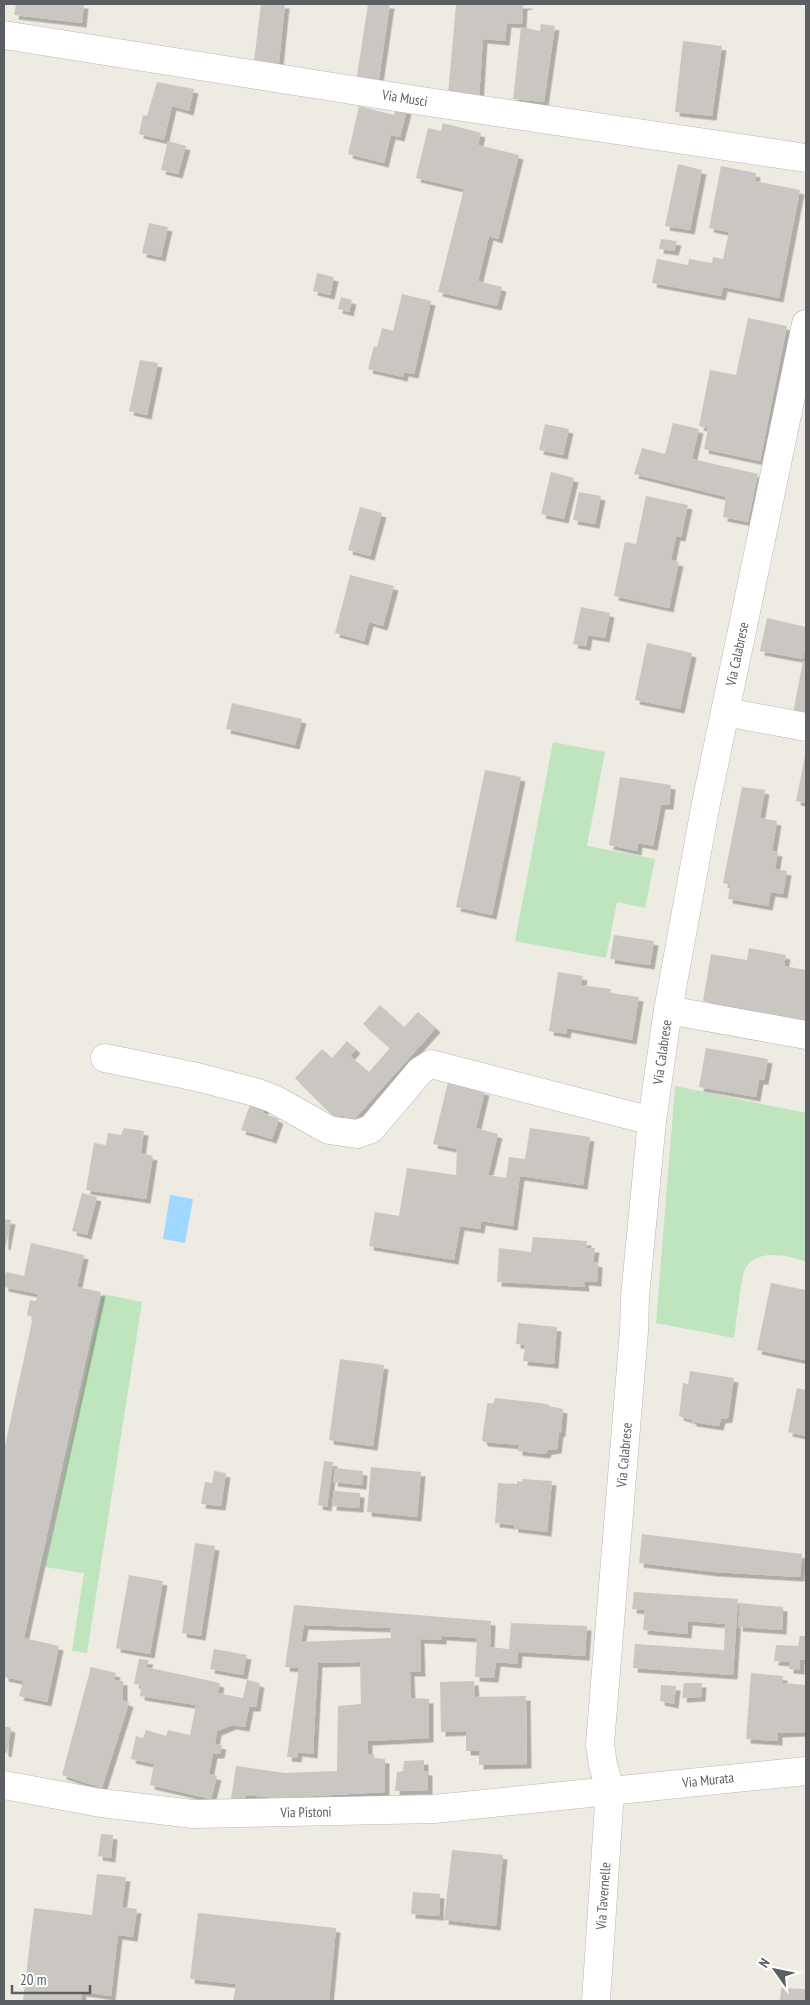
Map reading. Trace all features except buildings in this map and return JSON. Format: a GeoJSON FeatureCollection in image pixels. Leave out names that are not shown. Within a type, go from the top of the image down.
{"type":"FeatureCollection","features":[{"type":"Feature","properties":{"kind":"street","name":"Via Musci"},"geometry":{"type":"LineString","coordinates":[[4,35],[415,100],[806,158]]}},
{"type":"Feature","properties":{"kind":"street","name":"Via Calabrese"},"geometry":{"type":"LineString","coordinates":[[610,1790],[602,1765],[600,1744],[634,1331],[635,1297],[652,1121],[668,1010],[706,803],[806,324]]}},
{"type":"Feature","properties":{"kind":"street"},"geometry":{"type":"LineString","coordinates":[[725,712],[806,727]]}},
{"type":"Feature","properties":{"kind":"street"},"geometry":{"type":"LineString","coordinates":[[668,1010],[806,1035]]}},
{"type":"Feature","properties":{"kind":"street"},"geometry":{"type":"LineString","coordinates":[[105,1058],[197,1077],[258,1093],[274,1099],[329,1130],[342,1133],[357,1134],[371,1129],[420,1071],[431,1064],[652,1121]]}},
{"type":"Feature","properties":{"kind":"street","name":"Via Murata"},"geometry":{"type":"LineString","coordinates":[[610,1790],[806,1771]]}},
{"type":"Feature","properties":{"kind":"street","name":"Via Pistoni"},"geometry":{"type":"LineString","coordinates":[[4,1786],[101,1803],[193,1814],[434,1809],[610,1790]]}},
{"type":"Feature","properties":{"kind":"street","name":"Via Tavernelle"},"geometry":{"type":"LineString","coordinates":[[596,2001],[610,1790]]}},
{"type":"Feature","properties":{"kind":"green space"},"geometry":{"type":"Polygon","coordinates":[[[553,742],[605,752],[587,846],[655,859],[645,908],[617,902],[606,958],[515,941],[553,742]]]}},
{"type":"Feature","properties":{"kind":"green space"},"geometry":{"type":"Polygon","coordinates":[[[675,1086],[806,1113],[806,1262],[791,1257],[773,1255],[757,1258],[750,1262],[743,1274],[734,1338],[656,1323],[675,1086]]]}},
{"type":"Feature","properties":{"kind":"green space"},"geometry":{"type":"Polygon","coordinates":[[[103,1294],[142,1302],[87,1653],[72,1651],[84,1573],[45,1567],[103,1294]]]}},
{"type":"Feature","properties":{"kind":"water"},"geometry":{"type":"Polygon","coordinates":[[[170,1195],[193,1199],[185,1243],[163,1239],[170,1195]]]}}]}
